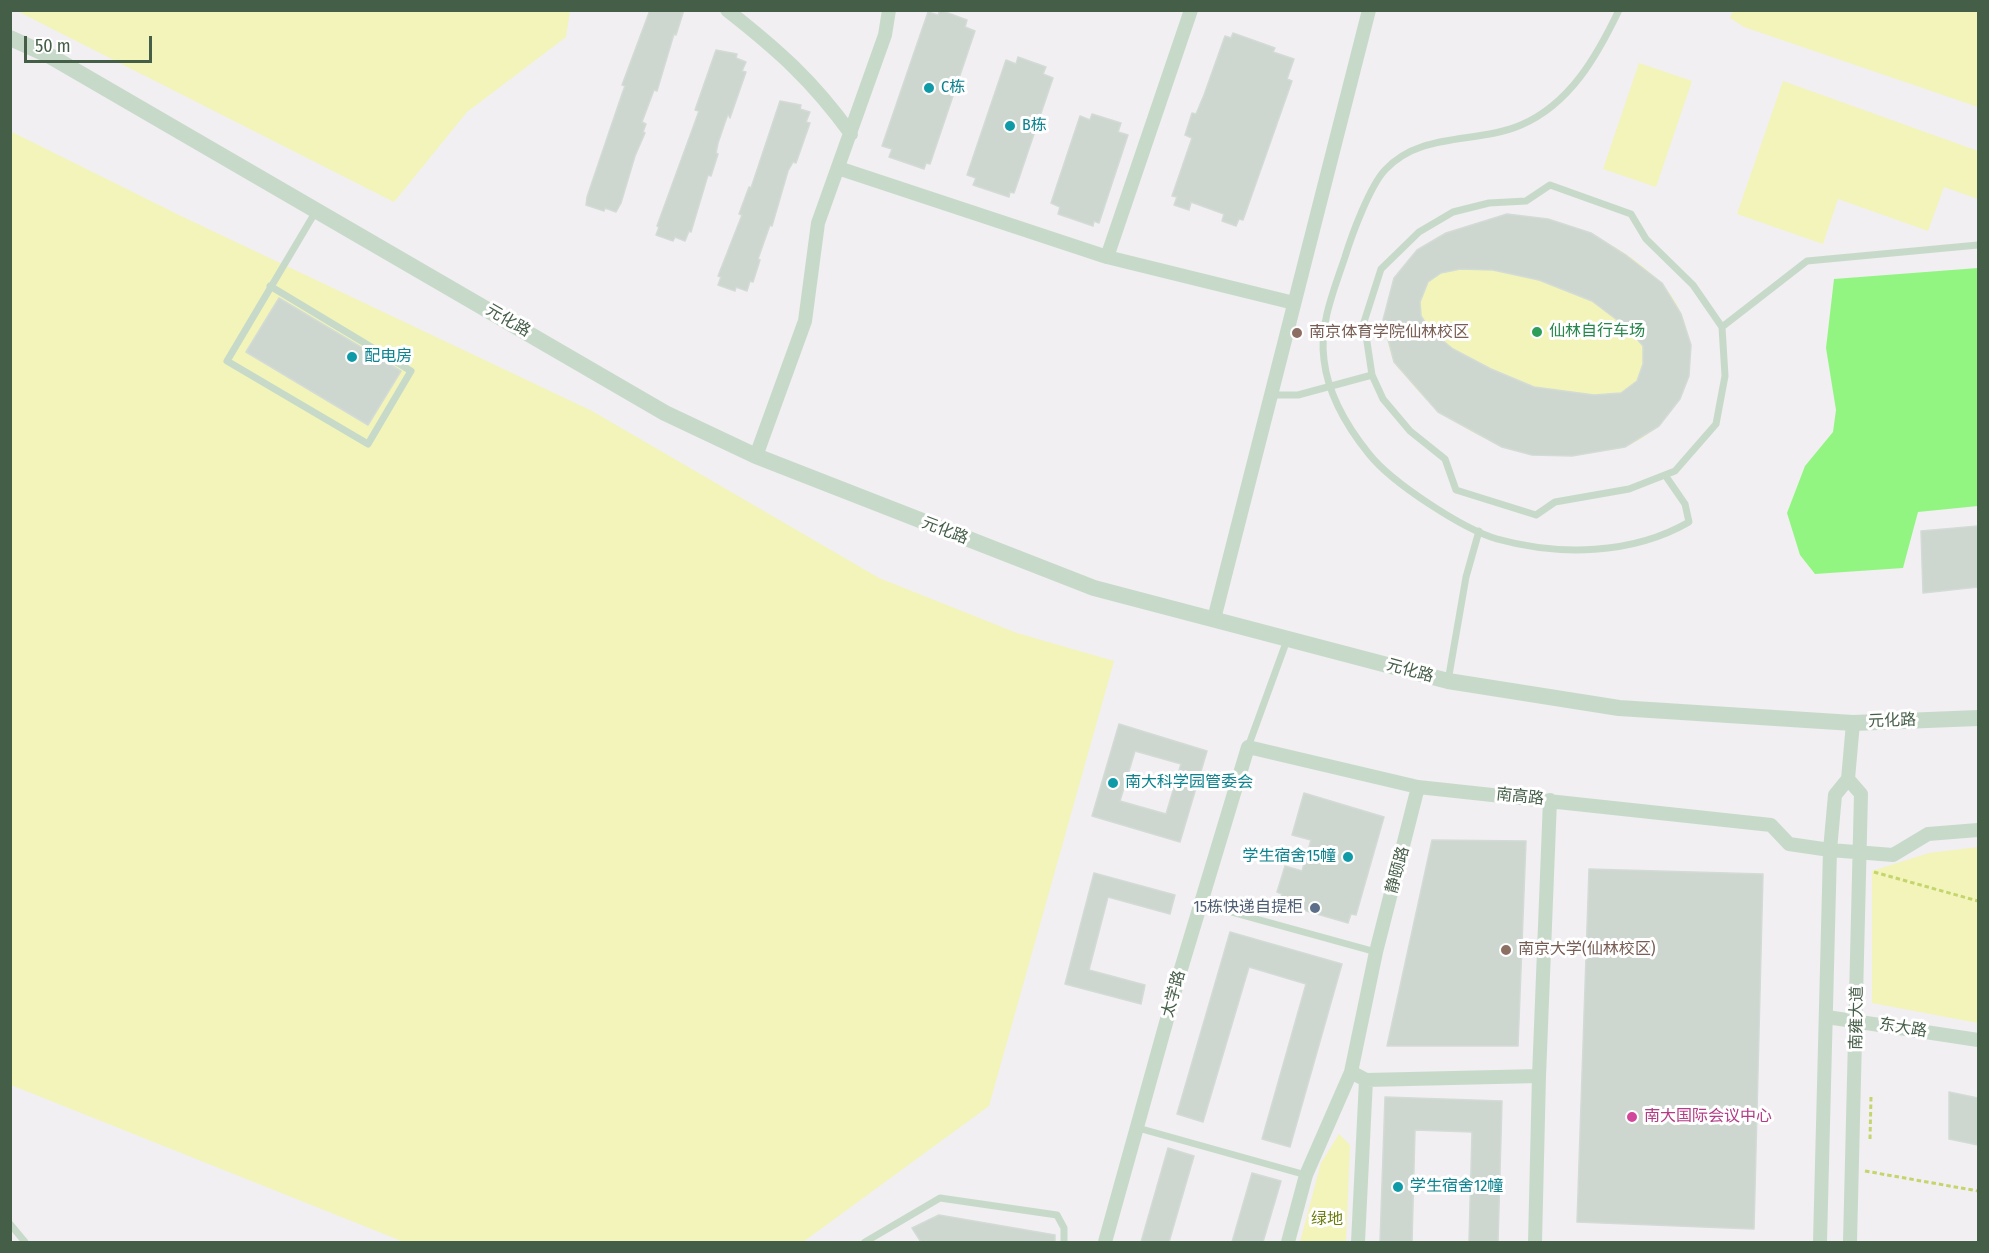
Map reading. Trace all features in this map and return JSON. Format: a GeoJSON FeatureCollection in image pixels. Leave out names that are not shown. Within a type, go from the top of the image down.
{"type":"FeatureCollection","features":[{"type":"Feature","properties":{"kind":"street"},"geometry":{"type":"LineString","coordinates":[[727,10],[785,56],[828,102],[851,134]]}},
{"type":"Feature","properties":{"kind":"street"},"geometry":{"type":"LineString","coordinates":[[756,456],[805,321],[818,223],[885,35],[889,10]]}},
{"type":"Feature","properties":{"kind":"street"},"geometry":{"type":"LineString","coordinates":[[1107,257],[1191,10]]}},
{"type":"Feature","properties":{"kind":"street"},"geometry":{"type":"LineString","coordinates":[[1214,619],[1369,10]]}},
{"type":"Feature","properties":{"kind":"street","name":"元化路"},"geometry":{"type":"LineString","coordinates":[[10,38],[50,56],[665,413],[756,456],[1094,588],[1448,681],[1619,708],[1853,723],[1978,718]]}},
{"type":"Feature","properties":{"kind":"street"},"geometry":{"type":"LineString","coordinates":[[838,168],[1107,257],[1294,303]]}},
{"type":"Feature","properties":{"kind":"street"},"geometry":{"type":"LineString","coordinates":[[1848,779],[1853,723]]}},
{"type":"Feature","properties":{"kind":"street","name":"南高路"},"geometry":{"type":"LineString","coordinates":[[1248,747],[1418,787],[1771,825],[1789,844],[1830,850]]}},
{"type":"Feature","properties":{"kind":"street","name":"太学路"},"geometry":{"type":"LineString","coordinates":[[1105,1242],[1181,969],[1248,747]]}},
{"type":"Feature","properties":{"kind":"street","name":"南雍大道"},"geometry":{"type":"LineString","coordinates":[[1820,1242],[1830,850],[1835,795],[1848,779],[1861,794],[1850,1242]]}},
{"type":"Feature","properties":{"kind":"street","name":"静颐路"},"geometry":{"type":"LineString","coordinates":[[1288,1242],[1306,1175],[1351,1072],[1376,952],[1418,787]]}},
{"type":"Feature","properties":{"kind":"street"},"geometry":{"type":"LineString","coordinates":[[1535,1242],[1550,800]]}},
{"type":"Feature","properties":{"kind":"street"},"geometry":{"type":"LineString","coordinates":[[1830,850],[1893,855],[1928,834],[1978,830]]}},
{"type":"Feature","properties":{"kind":"street","name":"东大路"},"geometry":{"type":"LineString","coordinates":[[1827,1017],[1978,1040]]}},
{"type":"Feature","properties":{"kind":"street"},"geometry":{"type":"LineString","coordinates":[[1351,1072],[1366,1080],[1539,1076]]}},
{"type":"Feature","properties":{"kind":"street"},"geometry":{"type":"LineString","coordinates":[[1358,1242],[1366,1080]]}},
{"type":"Feature","properties":{"kind":"lane"},"geometry":{"type":"LineString","coordinates":[[1619,10],[1598,54],[1582,76],[1549,108],[1520,126],[1441,140],[1408,153],[1385,170],[1355,225],[1326,317],[1324,359],[1333,397],[1370,456],[1424,501],[1479,531],[1529,548],[1568,551],[1618,547],[1670,533],[1689,522],[1685,504],[1665,475]]}},
{"type":"Feature","properties":{"kind":"lane"},"geometry":{"type":"LineString","coordinates":[[1550,185],[1631,214],[1646,239],[1693,285],[1722,327],[1725,376],[1716,424],[1675,471],[1629,489],[1555,502],[1536,515],[1456,490],[1445,459],[1410,431],[1383,399],[1372,375],[1364,322],[1381,269],[1419,232],[1453,212],[1489,203],[1526,201],[1550,185]]}},
{"type":"Feature","properties":{"kind":"lane"},"geometry":{"type":"LineString","coordinates":[[270,286],[411,371],[368,444],[227,361],[270,286],[317,209]]}},
{"type":"Feature","properties":{"kind":"lane"},"geometry":{"type":"LineString","coordinates":[[1722,327],[1807,261],[1978,245]]}},
{"type":"Feature","properties":{"kind":"lane"},"geometry":{"type":"LineString","coordinates":[[1271,395],[1298,395],[1372,375]]}},
{"type":"Feature","properties":{"kind":"lane"},"geometry":{"type":"LineString","coordinates":[[1448,681],[1466,577],[1479,531]]}},
{"type":"Feature","properties":{"kind":"lane"},"geometry":{"type":"LineString","coordinates":[[1248,747],[1287,638]]}},
{"type":"Feature","properties":{"kind":"lane"},"geometry":{"type":"LineString","coordinates":[[1202,904],[1376,952]]}},
{"type":"Feature","properties":{"kind":"lane"},"geometry":{"type":"LineString","coordinates":[[1138,1128],[1306,1175]]}},
{"type":"Feature","properties":{"kind":"lane"},"geometry":{"type":"LineString","coordinates":[[865,1242],[940,1198],[1057,1215],[1064,1228],[1064,1242]]}},
{"type":"Feature","properties":{"kind":"lane"},"geometry":{"type":"LineString","coordinates":[[10,1224],[25,1242]]}},
{"type":"Feature","properties":{"kind":"path"},"geometry":{"type":"LineString","coordinates":[[1872,871],[1978,901]]}},
{"type":"Feature","properties":{"kind":"path"},"geometry":{"type":"LineString","coordinates":[[1851,1169],[1978,1191]]}},
{"type":"Feature","properties":{"kind":"green space"},"geometry":{"type":"Polygon","coordinates":[[[1733,10],[1978,11],[1978,107],[1744,27],[1730,18],[1733,10]]]}},
{"type":"Feature","properties":{"kind":"green space"},"geometry":{"type":"Polygon","coordinates":[[[17,11],[570,11],[566,37],[467,112],[394,202],[17,11]]]}},
{"type":"Feature","properties":{"kind":"green space"},"geometry":{"type":"Polygon","coordinates":[[[1639,63],[1692,81],[1656,187],[1603,169],[1639,63]]]}},
{"type":"Feature","properties":{"kind":"green space"},"geometry":{"type":"Polygon","coordinates":[[[1783,81],[1978,151],[1978,199],[1944,187],[1928,231],[1838,199],[1823,244],[1737,214],[1783,81]]]}},
{"type":"Feature","properties":{"kind":"green space"},"geometry":{"type":"Polygon","coordinates":[[[10,131],[181,216],[592,411],[879,578],[1017,633],[1114,661],[989,1106],[803,1242],[404,1242],[11,1085],[10,131]]]}},
{"type":"Feature","properties":{"kind":"green space","name":"仙林自行车场"},"geometry":{"type":"Polygon","coordinates":[[[1507,214],[1570,227],[1609,244],[1627,255],[1661,283],[1677,304],[1686,327],[1689,351],[1687,374],[1679,397],[1666,417],[1648,434],[1625,447],[1578,454],[1548,455],[1519,450],[1476,434],[1447,416],[1422,395],[1395,364],[1383,320],[1507,214]]]}},
{"type":"Feature","properties":{"kind":"green space"},"geometry":{"type":"Polygon","coordinates":[[[1978,847],[1978,1023],[1872,1003],[1872,871],[1929,853],[1978,847]]]}},
{"type":"Feature","properties":{"kind":"green space","name":"绿地"},"geometry":{"type":"Polygon","coordinates":[[[1339,1134],[1350,1145],[1346,1242],[1300,1242],[1321,1163],[1339,1134]]]}},
{"type":"Feature","properties":{"kind":"shaded area"},"geometry":{"type":"Polygon","coordinates":[[[1978,268],[1978,506],[1918,512],[1903,568],[1815,574],[1800,555],[1787,513],[1805,466],[1833,432],[1836,410],[1826,348],[1834,279],[1978,268]]]}},
{"type":"Feature","properties":{"kind":"building"},"geometry":{"type":"Polygon","coordinates":[[[650,10],[684,10],[676,35],[674,34],[657,91],[654,90],[642,122],[646,124],[643,132],[645,133],[635,156],[621,203],[616,212],[605,208],[604,211],[586,205],[587,197],[625,86],[622,85],[650,10]]]}},
{"type":"Feature","properties":{"kind":"building","name":"C栋"},"geometry":{"type":"Polygon","coordinates":[[[940,10],[967,20],[965,27],[975,31],[930,164],[926,163],[924,169],[889,157],[892,149],[882,146],[928,12],[938,15],[940,10]]]}},
{"type":"Feature","properties":{"kind":"building"},"geometry":{"type":"Polygon","coordinates":[[[1233,33],[1275,48],[1273,52],[1294,59],[1287,79],[1292,81],[1243,220],[1239,219],[1236,226],[1222,221],[1224,214],[1191,202],[1189,210],[1174,205],[1177,197],[1172,196],[1192,138],[1185,135],[1192,113],[1196,114],[1225,36],[1231,38],[1233,33]]]}},
{"type":"Feature","properties":{"kind":"building"},"geometry":{"type":"Polygon","coordinates":[[[716,50],[737,54],[736,58],[746,62],[742,71],[746,72],[730,118],[728,114],[718,143],[716,153],[718,154],[711,176],[708,175],[691,232],[689,231],[685,241],[675,237],[673,241],[656,235],[659,227],[657,226],[699,111],[695,110],[716,50]]]}},
{"type":"Feature","properties":{"kind":"building","name":"B栋"},"geometry":{"type":"Polygon","coordinates":[[[1018,57],[1046,67],[1043,74],[1053,78],[1014,193],[1010,192],[1009,197],[973,185],[976,178],[967,175],[1006,60],[1016,64],[1018,57]]]}},
{"type":"Feature","properties":{"kind":"building"},"geometry":{"type":"Polygon","coordinates":[[[780,101],[801,105],[800,109],[810,112],[806,122],[810,123],[796,163],[793,162],[788,171],[772,226],[770,225],[758,259],[760,260],[753,282],[750,281],[747,291],[736,287],[735,291],[718,285],[721,277],[718,276],[742,215],[739,214],[749,187],[751,188],[780,101]]]}},
{"type":"Feature","properties":{"kind":"building"},"geometry":{"type":"Polygon","coordinates":[[[1092,114],[1121,123],[1118,132],[1128,135],[1099,223],[1094,221],[1093,226],[1058,214],[1060,207],[1051,203],[1080,116],[1090,120],[1092,114]]]}},
{"type":"Feature","properties":{"kind":"building","name":"仙林自行车场"},"geometry":{"type":"Polygon","coordinates":[[[1507,214],[1548,219],[1591,233],[1627,256],[1662,283],[1681,314],[1691,345],[1689,376],[1680,399],[1659,426],[1625,447],[1572,456],[1532,455],[1502,447],[1438,412],[1394,362],[1383,320],[1394,278],[1417,250],[1446,233],[1507,214]],[[1460,269],[1441,273],[1428,282],[1420,302],[1421,316],[1430,330],[1453,349],[1491,369],[1534,387],[1594,395],[1621,393],[1637,381],[1643,364],[1643,346],[1629,329],[1592,301],[1539,280],[1493,270],[1460,269]]]}},
{"type":"Feature","properties":{"kind":"building","name":"配电房"},"geometry":{"type":"Polygon","coordinates":[[[279,298],[401,371],[368,425],[246,352],[279,298]]]}},
{"type":"Feature","properties":{"kind":"building"},"geometry":{"type":"Polygon","coordinates":[[[1978,526],[1978,587],[1923,593],[1921,531],[1978,526]]]}},
{"type":"Feature","properties":{"kind":"building","name":"南大科学园管委会"},"geometry":{"type":"Polygon","coordinates":[[[1119,724],[1207,751],[1180,842],[1092,816],[1119,724]],[[1135,751],[1120,801],[1166,814],[1181,764],[1135,751]]]}},
{"type":"Feature","properties":{"kind":"building","name":"学生宿舍15幢"},"geometry":{"type":"Polygon","coordinates":[[[1304,793],[1384,817],[1356,915],[1351,914],[1348,923],[1279,903],[1282,894],[1277,892],[1285,866],[1302,871],[1311,840],[1292,835],[1304,793]]]}},
{"type":"Feature","properties":{"kind":"building"},"geometry":{"type":"Polygon","coordinates":[[[1432,840],[1526,841],[1518,1046],[1387,1046],[1432,840]]]}},
{"type":"Feature","properties":{"kind":"building","name":"南大国际会议中心"},"geometry":{"type":"Polygon","coordinates":[[[1589,869],[1763,874],[1754,1229],[1577,1222],[1589,869]]]}},
{"type":"Feature","properties":{"kind":"building"},"geometry":{"type":"Polygon","coordinates":[[[1094,873],[1175,895],[1170,914],[1108,897],[1089,970],[1145,985],[1141,1004],[1065,984],[1094,873]]]}},
{"type":"Feature","properties":{"kind":"building"},"geometry":{"type":"Polygon","coordinates":[[[1230,932],[1342,964],[1290,1147],[1262,1139],[1306,984],[1249,967],[1203,1122],[1177,1114],[1230,932]]]}},
{"type":"Feature","properties":{"kind":"building"},"geometry":{"type":"Polygon","coordinates":[[[1949,1092],[1978,1098],[1978,1145],[1949,1139],[1949,1092]]]}},
{"type":"Feature","properties":{"kind":"building","name":"学生宿舍12幢"},"geometry":{"type":"Polygon","coordinates":[[[1385,1097],[1502,1101],[1498,1242],[1469,1242],[1472,1132],[1415,1130],[1412,1242],[1380,1242],[1385,1097]]]}},
{"type":"Feature","properties":{"kind":"building"},"geometry":{"type":"Polygon","coordinates":[[[1168,1148],[1194,1156],[1169,1242],[1141,1242],[1168,1148]]]}},
{"type":"Feature","properties":{"kind":"building"},"geometry":{"type":"Polygon","coordinates":[[[1252,1173],[1281,1181],[1263,1242],[1232,1242],[1252,1173]]]}},
{"type":"Feature","properties":{"kind":"building"},"geometry":{"type":"Polygon","coordinates":[[[939,1215],[1055,1235],[1055,1242],[921,1242],[912,1228],[939,1215]]]}},
{"type":"Feature","properties":{"kind":"place","name":"C栋"},"geometry":{"type":"Point","coordinates":[929,88]}},
{"type":"Feature","properties":{"kind":"place","name":"B栋"},"geometry":{"type":"Point","coordinates":[1010,126]}},
{"type":"Feature","properties":{"kind":"place","name":"仙林自行车场"},"geometry":{"type":"Point","coordinates":[1537,332]}},
{"type":"Feature","properties":{"kind":"place","name":"南京体育学院仙林校区"},"geometry":{"type":"Point","coordinates":[1297,333]}},
{"type":"Feature","properties":{"kind":"place","name":"配电房"},"geometry":{"type":"Point","coordinates":[352,357]}},
{"type":"Feature","properties":{"kind":"place","name":"南大科学园管委会"},"geometry":{"type":"Point","coordinates":[1113,783]}},
{"type":"Feature","properties":{"kind":"place","name":"学生宿舍15幢"},"geometry":{"type":"Point","coordinates":[1348,857]}},
{"type":"Feature","properties":{"kind":"place","name":"15栋快递自提柜"},"geometry":{"type":"Point","coordinates":[1315,908]}},
{"type":"Feature","properties":{"kind":"place","name":"南京大学(仙林校区)"},"geometry":{"type":"Point","coordinates":[1506,950]}},
{"type":"Feature","properties":{"kind":"place","name":"南大国际会议中心"},"geometry":{"type":"Point","coordinates":[1632,1117]}},
{"type":"Feature","properties":{"kind":"place","name":"学生宿舍12幢"},"geometry":{"type":"Point","coordinates":[1398,1187]}}]}
